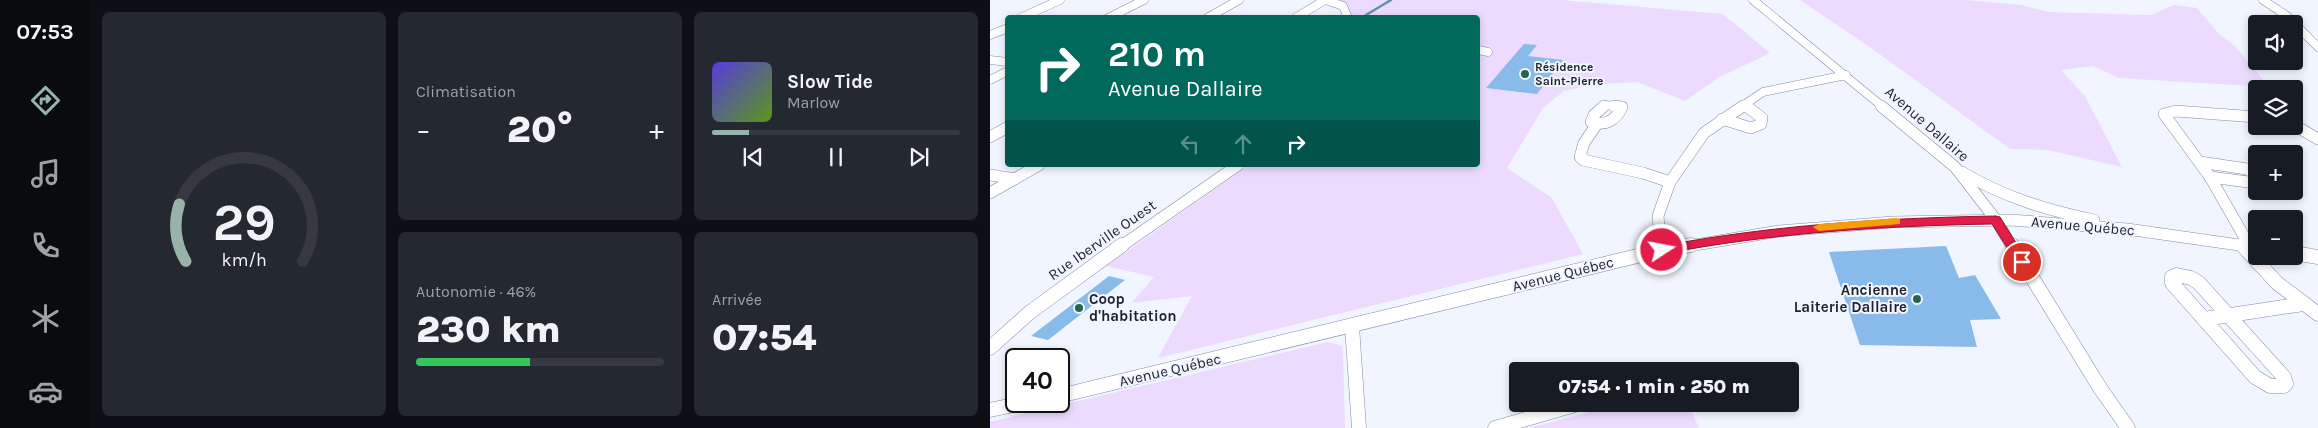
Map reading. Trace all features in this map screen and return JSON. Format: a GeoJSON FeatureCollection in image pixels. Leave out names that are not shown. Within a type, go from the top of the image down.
{"type":"FeatureCollection","features":[{"type":"Feature","properties":{"kind":"street"},"geometry":{"type":"LineString","coordinates":[[1027,15],[1060,0]]}},
{"type":"Feature","properties":{"kind":"street"},"geometry":{"type":"LineString","coordinates":[[1038,15],[1070,0]]}},
{"type":"Feature","properties":{"kind":"street"},"geometry":{"type":"LineString","coordinates":[[1114,15],[1144,0]]}},
{"type":"Feature","properties":{"kind":"street"},"geometry":{"type":"LineString","coordinates":[[1124,15],[1154,0]]}},
{"type":"Feature","properties":{"kind":"street"},"geometry":{"type":"LineString","coordinates":[[1212,15],[1239,0]]}},
{"type":"Feature","properties":{"kind":"street"},"geometry":{"type":"LineString","coordinates":[[1299,15],[1326,0],[1343,6],[1347,15]]}},
{"type":"Feature","properties":{"kind":"street","name":"Avenue Dallaire"},"geometry":{"type":"LineString","coordinates":[[1751,0],[1846,75],[1955,167],[1996,220],[2100,388],[2128,428]]}},
{"type":"Feature","properties":{"kind":"street"},"geometry":{"type":"LineString","coordinates":[[2263,0],[2287,16],[2318,47]]}},
{"type":"Feature","properties":{"kind":"street"},"geometry":{"type":"LineString","coordinates":[[990,30],[1005,24]]}},
{"type":"Feature","properties":{"kind":"street"},"geometry":{"type":"LineString","coordinates":[[990,35],[1005,29]]}},
{"type":"Feature","properties":{"kind":"street"},"geometry":{"type":"LineString","coordinates":[[1480,50],[1488,52]]}},
{"type":"Feature","properties":{"kind":"street"},"geometry":{"type":"LineString","coordinates":[[990,60],[1005,63]]}},
{"type":"Feature","properties":{"kind":"street"},"geometry":{"type":"LineString","coordinates":[[990,74],[1005,66]]}},
{"type":"Feature","properties":{"kind":"street"},"geometry":{"type":"LineString","coordinates":[[990,80],[1005,72]]}},
{"type":"Feature","properties":{"kind":"street"},"geometry":{"type":"LineString","coordinates":[[1662,250],[1658,232],[1658,216],[1670,182],[1696,141],[1722,120],[1763,92],[1846,75]]}},
{"type":"Feature","properties":{"kind":"street"},"geometry":{"type":"LineString","coordinates":[[1722,120],[1751,128],[1757,127],[1762,118],[1754,110],[1743,105]]}},
{"type":"Feature","properties":{"kind":"street"},"geometry":{"type":"LineString","coordinates":[[2248,116],[2176,111],[2164,114],[2210,177],[2248,243]]}},
{"type":"Feature","properties":{"kind":"street"},"geometry":{"type":"LineString","coordinates":[[1597,124],[1580,150],[1580,156],[1583,160],[1643,173],[1670,182]]}},
{"type":"Feature","properties":{"kind":"street"},"geometry":{"type":"LineString","coordinates":[[990,137],[1005,129]]}},
{"type":"Feature","properties":{"kind":"street"},"geometry":{"type":"LineString","coordinates":[[2303,130],[2318,139]]}},
{"type":"Feature","properties":{"kind":"street"},"geometry":{"type":"LineString","coordinates":[[2200,162],[2248,170]]}},
{"type":"Feature","properties":{"kind":"street"},"geometry":{"type":"LineString","coordinates":[[990,194],[1036,167]]}},
{"type":"Feature","properties":{"kind":"street","name":"Rue Iberville Ouest"},"geometry":{"type":"LineString","coordinates":[[990,348],[1029,313],[1078,276],[1235,167]]}},
{"type":"Feature","properties":{"kind":"street"},"geometry":{"type":"LineString","coordinates":[[1955,167],[1995,192],[2018,202],[2127,229]]}},
{"type":"Feature","properties":{"kind":"street"},"geometry":{"type":"LineString","coordinates":[[990,175],[1015,179]]}},
{"type":"Feature","properties":{"kind":"street"},"geometry":{"type":"LineString","coordinates":[[2210,177],[2248,182]]}},
{"type":"Feature","properties":{"kind":"street","name":"Avenue Québec"},"geometry":{"type":"LineString","coordinates":[[1070,393],[1662,250],[1723,238],[1835,226],[1894,222],[1996,220],[2127,229],[2248,245]]}},
{"type":"Feature","properties":{"kind":"street"},"geometry":{"type":"LineString","coordinates":[[2303,254],[2318,257]]}},
{"type":"Feature","properties":{"kind":"street"},"geometry":{"type":"LineString","coordinates":[[2264,265],[2277,283],[2318,314]]}},
{"type":"Feature","properties":{"kind":"street"},"geometry":{"type":"LineString","coordinates":[[2181,275],[2195,280],[2284,377],[2286,384],[2284,386],[2270,386],[2260,381],[2204,319],[2172,283],[2172,276],[2181,275]]}},
{"type":"Feature","properties":{"kind":"street"},"geometry":{"type":"LineString","coordinates":[[2204,319],[2303,304]]}},
{"type":"Feature","properties":{"kind":"street"},"geometry":{"type":"LineString","coordinates":[[1352,326],[1359,428]]}},
{"type":"Feature","properties":{"kind":"street"},"geometry":{"type":"LineString","coordinates":[[990,410],[1005,407]]}},
{"type":"Feature","properties":{"kind":"street"},"geometry":{"type":"LineString","coordinates":[[1495,428],[1550,412]]}},
{"type":"Feature","properties":{"kind":"shaded area"},"geometry":{"type":"Polygon","coordinates":[[[1331,0],[1562,0],[1723,14],[1770,53],[1718,78],[1685,101],[1637,82],[1598,84],[1564,91],[1543,108],[1507,168],[1552,198],[1583,254],[1158,358],[1192,296],[1131,303],[1154,277],[1106,266],[1246,167],[1480,167],[1480,15],[1346,15],[1331,0]]]}},
{"type":"Feature","properties":{"kind":"shaded area"},"geometry":{"type":"Polygon","coordinates":[[[1800,0],[1967,0],[2021,5],[2048,12],[2151,15],[2174,5],[2197,8],[2219,34],[2235,46],[2248,62],[2248,70],[2255,70],[2263,80],[2248,80],[2248,86],[2119,78],[2093,66],[2061,70],[2085,96],[2122,167],[2048,150],[2010,149],[1874,50],[1800,0]]]}},
{"type":"Feature","properties":{"kind":"shaded area"},"geometry":{"type":"Polygon","coordinates":[[[1328,342],[1342,346],[1345,428],[990,428],[990,422],[1028,413],[1070,413],[1070,403],[1328,342]]]}},
{"type":"Feature","properties":{"kind":"shaded area"},"geometry":{"type":"Polygon","coordinates":[[[1590,412],[1692,412],[1699,428],[1529,428],[1590,412]]]}},
{"type":"Feature","properties":{"kind":"building","name":"Résidence Saint-Pierre"},"geometry":{"type":"Polygon","coordinates":[[[1524,44],[1537,45],[1528,56],[1563,60],[1537,94],[1486,88],[1524,44]]]}},
{"type":"Feature","properties":{"kind":"building","name":"Ancienne Laiterie Dallaire"},"geometry":{"type":"Polygon","coordinates":[[[1946,246],[1959,278],[1975,275],[2001,319],[1970,320],[1977,347],[1860,345],[1829,252],[1946,246]]]}},
{"type":"Feature","properties":{"kind":"building","name":"Coop d'habitation"},"geometry":{"type":"Polygon","coordinates":[[[1109,276],[1125,280],[1048,340],[1031,336],[1109,276]]]}},
{"type":"Feature","properties":{"kind":"waterway"},"geometry":{"type":"LineString","coordinates":[[1366,15],[1391,0]]}},
{"type":"Feature","properties":{"kind":"slow traffic"},"geometry":{"type":"LineString","coordinates":[[1819,227],[1896,222]]}},
{"type":"Feature","properties":{"kind":"place","name":"Résidence Saint-Pierre"},"geometry":{"type":"Point","coordinates":[1525,74]}},
{"type":"Feature","properties":{"kind":"place","name":"Ancienne Laiterie Dallaire"},"geometry":{"type":"Point","coordinates":[1917,299]}},
{"type":"Feature","properties":{"kind":"place","name":"Coop d'habitation"},"geometry":{"type":"Point","coordinates":[1079,308]}},
{"type":"Feature","properties":{"kind":"route"},"geometry":{"type":"LineString","coordinates":[[1662,250],[1723,238],[1828,226],[1894,222],[1996,220],[2022,262]]}}]}
